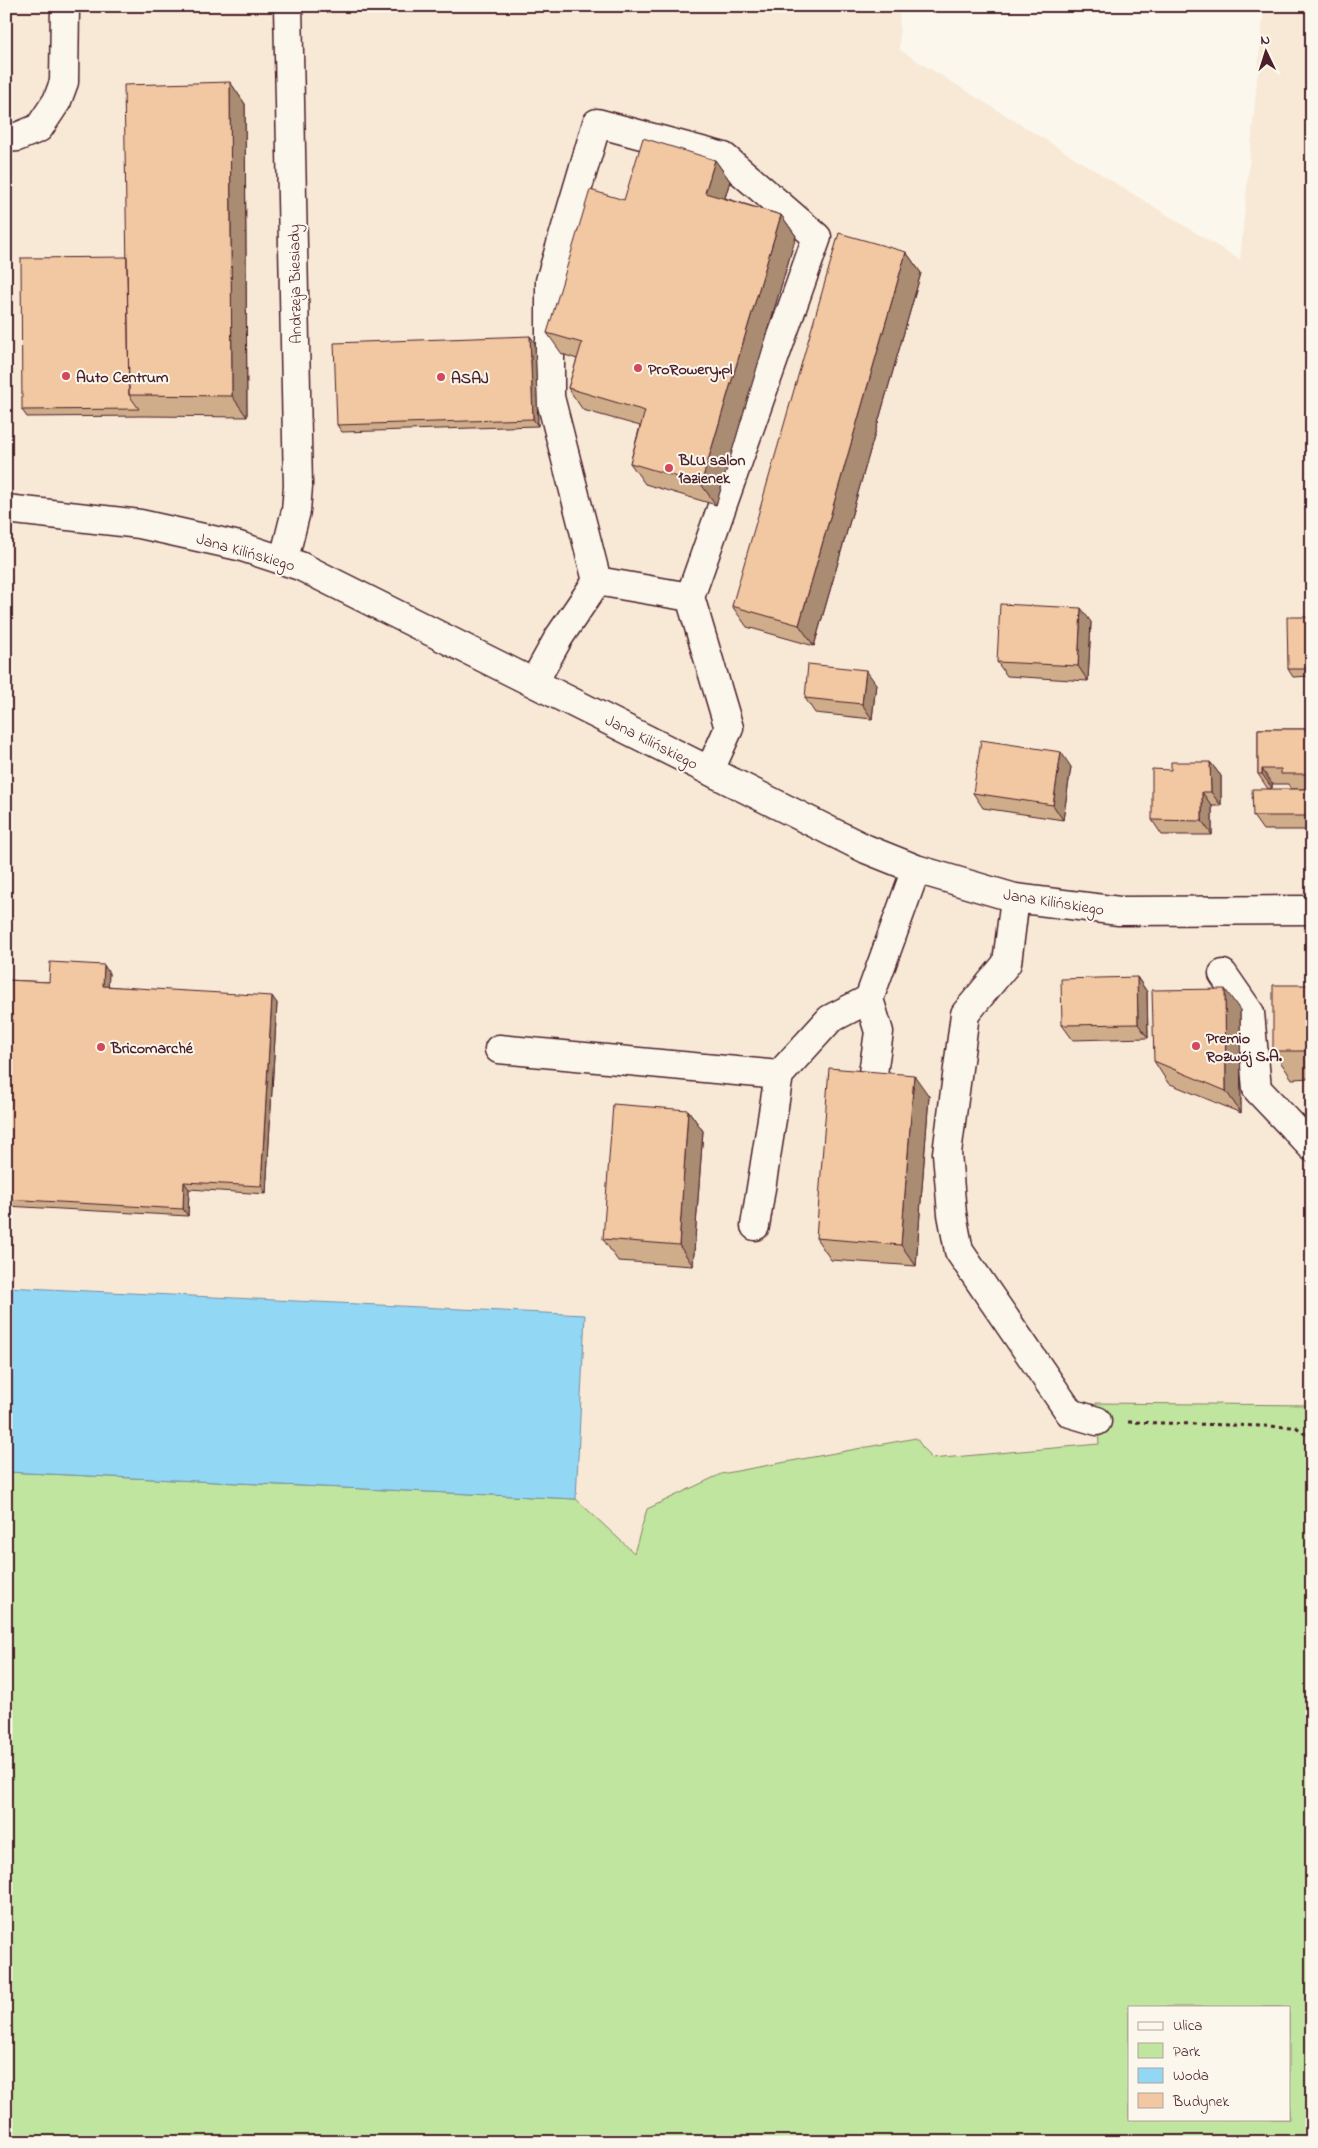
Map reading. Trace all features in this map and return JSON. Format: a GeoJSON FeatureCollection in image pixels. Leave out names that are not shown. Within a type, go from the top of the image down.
{"type":"FeatureCollection","features":[{"type":"Feature","properties":{"kind":"street"},"geometry":{"type":"LineString","coordinates":[[6,138],[17,137],[39,128],[57,100],[64,82],[65,6]]}},
{"type":"Feature","properties":{"kind":"street","name":"Andrzeja Biesiady"},"geometry":{"type":"LineString","coordinates":[[284,559],[296,510],[298,486],[288,6]]}},
{"type":"Feature","properties":{"kind":"street"},"geometry":{"type":"LineString","coordinates":[[534,682],[559,637],[597,581],[550,397],[550,281],[597,123],[724,156],[817,236],[690,597],[729,728],[710,770]]}},
{"type":"Feature","properties":{"kind":"street","name":"Jana Kilińskiego"},"geometry":{"type":"LineString","coordinates":[[6,509],[140,524],[284,559],[866,849],[916,869],[1015,898],[1119,911],[1312,910]]}},
{"type":"Feature","properties":{"kind":"street"},"geometry":{"type":"LineString","coordinates":[[597,581],[690,597]]}},
{"type":"Feature","properties":{"kind":"street"},"geometry":{"type":"LineString","coordinates":[[873,1073],[879,1032],[869,999],[916,869]]}},
{"type":"Feature","properties":{"kind":"street"},"geometry":{"type":"LineString","coordinates":[[1015,898],[1007,963],[966,1014],[948,1153],[952,1214],[959,1251],[1070,1413],[1097,1422]]}},
{"type":"Feature","properties":{"kind":"street"},"geometry":{"type":"LineString","coordinates":[[1223,974],[1250,1013],[1257,1089],[1312,1147]]}},
{"type":"Feature","properties":{"kind":"street"},"geometry":{"type":"LineString","coordinates":[[755,1226],[779,1075],[830,1019],[869,999]]}},
{"type":"Feature","properties":{"kind":"street"},"geometry":{"type":"LineString","coordinates":[[499,1049],[779,1075]]}},
{"type":"Feature","properties":{"kind":"path"},"geometry":{"type":"LineString","coordinates":[[1097,1422],[1296,1427],[1310,1438],[1312,1443]]}},
{"type":"Feature","properties":{"kind":"shaded area"},"geometry":{"type":"Polygon","coordinates":[[[6,6],[899,6],[900,50],[1240,260],[1264,6],[1312,6],[1312,2142],[6,2142],[6,6]]]}},
{"type":"Feature","properties":{"kind":"green space"},"geometry":{"type":"Polygon","coordinates":[[[1096,1403],[1312,1405],[1312,2142],[6,2142],[6,1472],[576,1499],[634,1553],[647,1509],[721,1474],[916,1438],[931,1459],[1099,1444],[1096,1403]]]}},
{"type":"Feature","properties":{"kind":"water"},"geometry":{"type":"Polygon","coordinates":[[[6,1287],[585,1315],[576,1499],[6,1472],[6,1287]]]}},
{"type":"Feature","properties":{"kind":"building"},"geometry":{"type":"Polygon","coordinates":[[[230,82],[232,396],[129,395],[124,85],[230,82]]]}},
{"type":"Feature","properties":{"kind":"building"},"geometry":{"type":"Polygon","coordinates":[[[643,138],[715,160],[705,193],[781,215],[701,484],[630,463],[645,411],[568,388],[582,343],[547,333],[590,190],[624,200],[643,138]]]}},
{"type":"Feature","properties":{"kind":"building"},"geometry":{"type":"Polygon","coordinates":[[[839,233],[906,252],[799,625],[732,606],[839,233]]]}},
{"type":"Feature","properties":{"kind":"building"},"geometry":{"type":"Polygon","coordinates":[[[127,257],[129,395],[139,409],[22,410],[21,258],[127,257]]]}},
{"type":"Feature","properties":{"kind":"building"},"geometry":{"type":"Polygon","coordinates":[[[530,336],[533,419],[337,425],[334,343],[530,336]]]}},
{"type":"Feature","properties":{"kind":"building"},"geometry":{"type":"Polygon","coordinates":[[[1000,604],[1081,608],[1078,666],[997,662],[1000,604]]]}},
{"type":"Feature","properties":{"kind":"building"},"geometry":{"type":"Polygon","coordinates":[[[1287,617],[1311,617],[1312,669],[1288,669],[1287,617]]]}},
{"type":"Feature","properties":{"kind":"building"},"geometry":{"type":"Polygon","coordinates":[[[808,664],[866,670],[862,704],[805,698],[808,664]]]}},
{"type":"Feature","properties":{"kind":"building"},"geometry":{"type":"Polygon","coordinates":[[[1258,729],[1312,729],[1312,774],[1281,774],[1281,769],[1262,769],[1262,774],[1258,774],[1258,729]]]}},
{"type":"Feature","properties":{"kind":"building"},"geometry":{"type":"Polygon","coordinates":[[[981,740],[1061,752],[1053,805],[973,793],[981,740]]]}},
{"type":"Feature","properties":{"kind":"building"},"geometry":{"type":"Polygon","coordinates":[[[1171,762],[1210,762],[1211,792],[1202,792],[1202,821],[1152,820],[1152,769],[1171,770],[1171,762]]]}},
{"type":"Feature","properties":{"kind":"building"},"geometry":{"type":"Polygon","coordinates":[[[1252,789],[1310,789],[1310,816],[1253,816],[1252,789]]]}},
{"type":"Feature","properties":{"kind":"building"},"geometry":{"type":"Polygon","coordinates":[[[50,962],[104,965],[103,986],[272,996],[261,1186],[184,1182],[183,1209],[6,1199],[6,980],[49,982],[50,962]]]}},
{"type":"Feature","properties":{"kind":"building"},"geometry":{"type":"Polygon","coordinates":[[[1137,977],[1138,1024],[1062,1025],[1061,979],[1137,977]]]}},
{"type":"Feature","properties":{"kind":"building"},"geometry":{"type":"Polygon","coordinates":[[[1273,985],[1312,985],[1312,1051],[1273,1051],[1273,985]]]}},
{"type":"Feature","properties":{"kind":"building"},"geometry":{"type":"Polygon","coordinates":[[[1225,989],[1226,1091],[1154,1061],[1152,990],[1225,989]]]}},
{"type":"Feature","properties":{"kind":"building"},"geometry":{"type":"Polygon","coordinates":[[[829,1068],[914,1075],[901,1245],[816,1238],[829,1068]]]}},
{"type":"Feature","properties":{"kind":"building"},"geometry":{"type":"Polygon","coordinates":[[[613,1104],[688,1110],[679,1245],[603,1239],[613,1104]]]}},
{"type":"Feature","properties":{"kind":"place","name":"ProRowery.pl"},"geometry":{"type":"Point","coordinates":[638,368]}},
{"type":"Feature","properties":{"kind":"place","name":"Auto Centrum"},"geometry":{"type":"Point","coordinates":[66,376]}},
{"type":"Feature","properties":{"kind":"place","name":"ASAJ"},"geometry":{"type":"Point","coordinates":[441,377]}},
{"type":"Feature","properties":{"kind":"place","name":"BLU salon łazienek"},"geometry":{"type":"Point","coordinates":[669,468]}},
{"type":"Feature","properties":{"kind":"place","name":"Premio Rozwój S.A."},"geometry":{"type":"Point","coordinates":[1196,1046]}},
{"type":"Feature","properties":{"kind":"place","name":"Bricomarché"},"geometry":{"type":"Point","coordinates":[101,1047]}}]}
